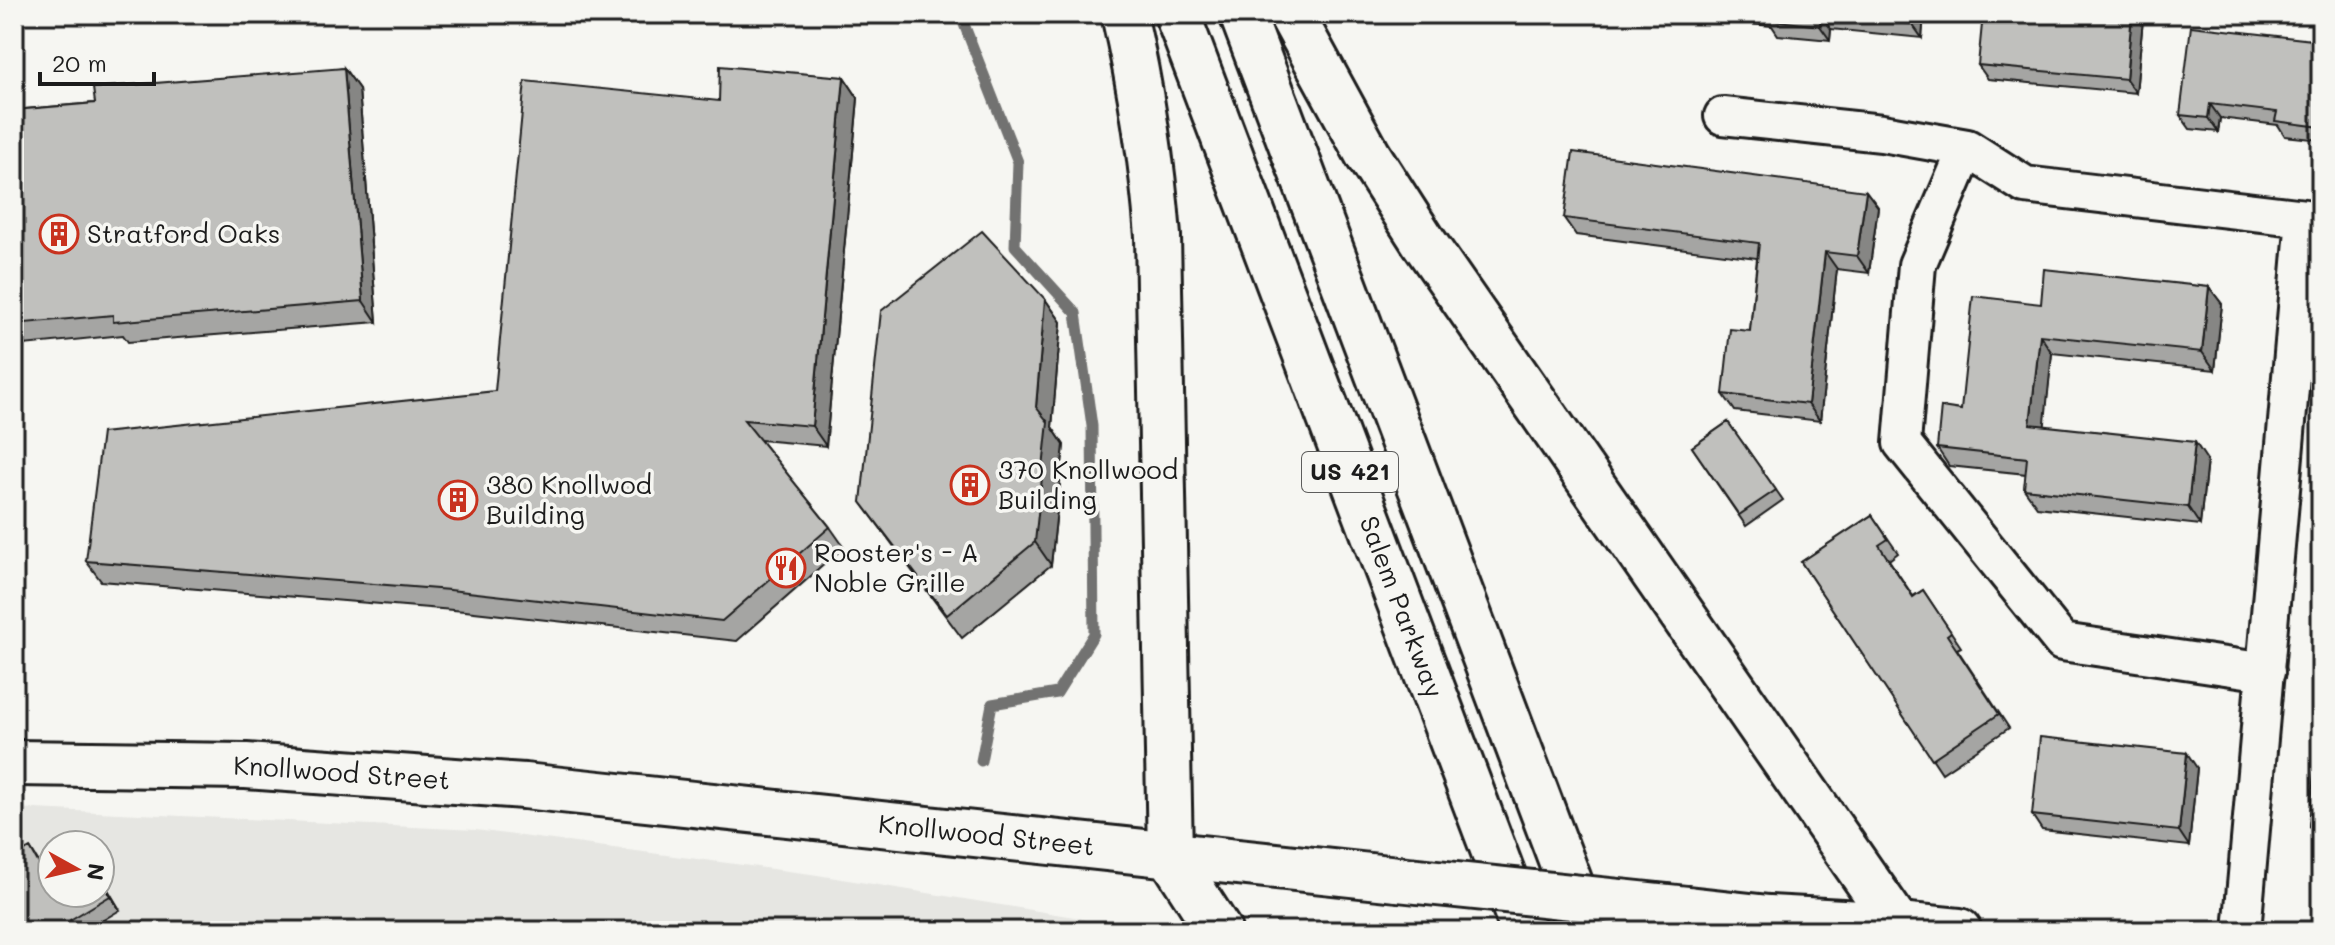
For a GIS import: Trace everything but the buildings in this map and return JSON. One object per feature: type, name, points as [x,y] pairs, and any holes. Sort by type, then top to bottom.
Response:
[{"type":"main road","points":[[1124,14],[1142,96],[1153,168],[1158,236],[1170,855],[1219,931]]},
{"type":"main road","name":"Salem Parkway","points":[[1177,14],[1524,931]]},
{"type":"main road","name":"US 421","points":[[1242,14],[1588,931]]},
{"type":"main road","points":[[1291,14],[1368,155],[1423,241],[1898,928]]},
{"type":"main road","name":"Knollwood Street","points":[[14,763],[246,766],[524,786],[1769,918],[1959,931]]},
{"type":"street","points":[[1723,116],[1882,133],[1967,148],[2025,185],[2305,218],[2242,931]]},
{"type":"street","points":[[1967,148],[1917,265],[1902,443],[2062,642],[2266,672]]},
{"type":"shaded area","points":[[14,808],[476,830],[811,874],[1080,918],[1110,931],[14,931]]},
{"type":"waterway","points":[[960,14],[1018,162],[1015,246],[1076,313],[1092,426],[1094,634],[1057,693],[992,704],[981,761]]},
{"type":"place","name":"Stratford Oaks","points":[[59,234]]},
{"type":"place","name":"370 Knollwood Building","points":[[970,485]]},
{"type":"place","name":"380 Knollwod Building","points":[[458,500]]},
{"type":"place","name":"Rooster's - A Noble Grille","points":[[786,568]]}]
